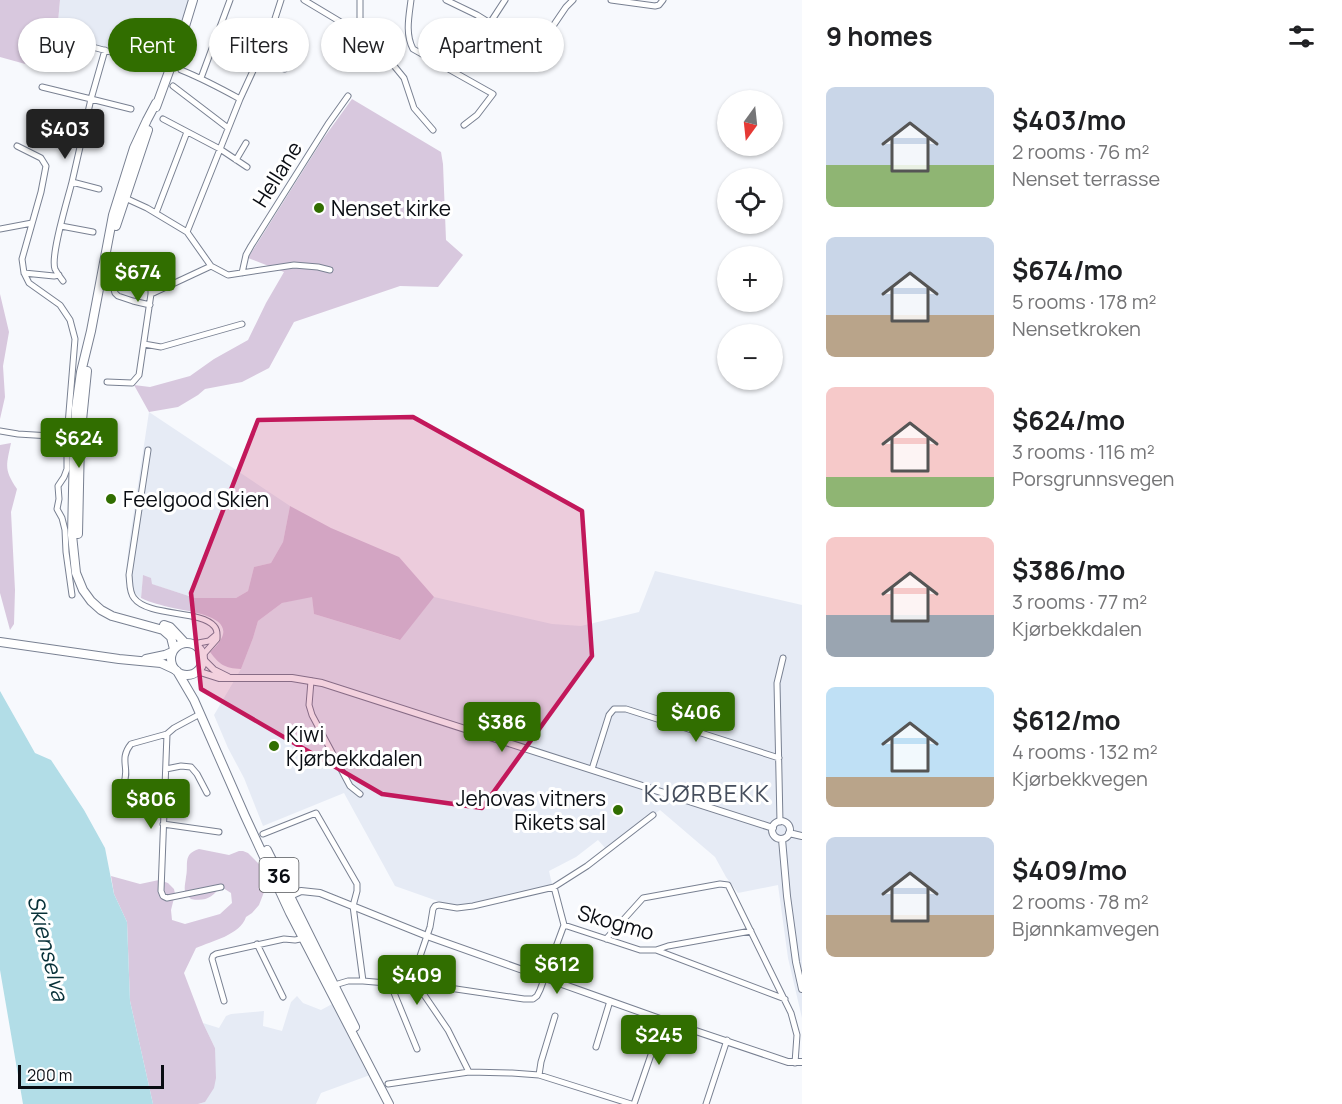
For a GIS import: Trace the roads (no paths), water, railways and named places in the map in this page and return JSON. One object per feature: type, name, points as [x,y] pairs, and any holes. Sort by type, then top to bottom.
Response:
[{"type":"main road","points":[[187,18],[193,0]]},
{"type":"main road","points":[[169,72],[138,139],[108,239],[78,388],[74,448],[73,556],[79,580],[87,596],[96,606],[112,616],[163,630],[171,637],[173,650]]},
{"type":"main road","points":[[134,621],[157,623],[170,627],[199,649],[202,657]]},
{"type":"main road","points":[[0,642],[124,660],[161,663],[187,675],[196,672]]},
{"type":"main road","points":[[137,660],[165,655],[181,644],[189,643]]},
{"type":"main road","name":"36","points":[[173,650],[171,659],[176,670],[194,700],[239,800],[259,834],[306,938],[390,1104]]},
{"type":"main road","name":"36","points":[[194,700],[192,686],[202,657]]},
{"type":"street","points":[[201,78],[230,0]]},
{"type":"street","points":[[275,18],[281,0]]},
{"type":"street","points":[[304,0],[334,18]]},
{"type":"street","points":[[360,0],[361,18]]},
{"type":"street","points":[[411,0],[408,28],[409,40],[413,49],[493,94],[477,115],[464,126]]},
{"type":"street","points":[[446,0],[482,18]]},
{"type":"street","points":[[493,18],[505,0]]},
{"type":"street","points":[[558,18],[573,0]]},
{"type":"street","points":[[611,0],[655,6],[663,0]]},
{"type":"street","points":[[96,48],[108,51]]},
{"type":"street","points":[[63,281],[54,263],[91,99],[105,50]]},
{"type":"street","points":[[186,72],[240,99]]},
{"type":"street","points":[[187,232],[253,72]]},
{"type":"street","points":[[399,72],[404,78],[414,108],[433,130]]},
{"type":"street","points":[[173,86],[228,128]]},
{"type":"street","points":[[42,87],[131,109]]},
{"type":"street","name":"Hellane","points":[[242,273],[246,255],[251,246],[348,96]]},
{"type":"street","points":[[163,119],[220,149],[247,167]]},
{"type":"street","points":[[156,213],[187,132]]},
{"type":"street","points":[[236,160],[246,142]]},
{"type":"street","points":[[17,146],[36,154],[45,164],[41,192],[22,259],[24,273],[29,283],[60,305],[70,320],[75,339],[67,437],[67,469],[58,486],[57,509],[65,530],[72,595]]},
{"type":"street","points":[[72,182],[99,189]]},
{"type":"street","points":[[122,196],[187,232],[211,266],[228,275],[294,265],[330,270]]},
{"type":"street","points":[[0,230],[32,223]]},
{"type":"street","points":[[61,226],[93,232]]},
{"type":"street","points":[[107,382],[132,383],[139,375],[150,305],[151,267],[138,256]]},
{"type":"street","points":[[119,257],[113,286],[115,293],[133,302],[150,305]]},
{"type":"street","points":[[151,294],[211,266]]},
{"type":"street","points":[[24,273],[54,276],[59,274]]},
{"type":"street","points":[[144,344],[161,347],[242,324]]},
{"type":"street","points":[[0,431],[67,437]]},
{"type":"street","points":[[148,450],[129,575],[130,591],[135,600],[147,607],[209,621],[215,626],[217,639],[202,657],[214,670],[231,679]]},
{"type":"street","points":[[59,499],[75,500]]},
{"type":"street","points":[[189,643],[209,642],[217,634]]},
{"type":"street","points":[[780,822],[777,683],[783,658]]},
{"type":"street","points":[[196,672],[231,679],[282,677],[311,681],[773,828]]},
{"type":"street","points":[[311,681],[309,705],[312,715],[350,786],[360,794]]},
{"type":"street","points":[[592,769],[609,715],[614,709],[621,708],[779,758]]},
{"type":"street","points":[[123,784],[126,776],[125,753],[131,744],[167,734],[200,714]]},
{"type":"street","points":[[167,734],[161,891],[167,898],[221,886]]},
{"type":"street","points":[[166,769],[191,767],[207,793]]},
{"type":"street","points":[[263,834],[316,813],[357,884],[352,906],[363,981]]},
{"type":"street","points":[[469,1072],[448,1030],[415,980],[416,968],[435,906],[457,908],[473,906],[554,887],[575,875],[653,816]]},
{"type":"street","points":[[773,828],[780,822]]},
{"type":"street","points":[[780,822],[788,825],[789,833],[782,839]]},
{"type":"street","points":[[163,824],[219,832]]},
{"type":"street","points":[[773,828],[774,834],[782,839]]},
{"type":"street","points":[[789,833],[802,836]]},
{"type":"street","points":[[782,839],[787,896],[802,989]]},
{"type":"street","points":[[288,899],[315,892],[427,936],[663,1020],[788,1062],[799,1062],[797,1035],[791,1013],[728,885],[720,884],[643,898],[606,939]]},
{"type":"street","points":[[554,887],[564,925]]},
{"type":"street","name":"Skogmo","points":[[338,984],[363,981],[417,985],[533,999],[537,996],[545,978],[564,925],[640,950],[656,950],[785,999]]},
{"type":"street","points":[[656,950],[751,931]]},
{"type":"street","points":[[224,1001],[213,956],[257,944],[306,938]]},
{"type":"street","points":[[257,944],[283,997]]},
{"type":"street","points":[[390,983],[417,1049]]},
{"type":"street","points":[[596,1047],[610,1000]]},
{"type":"street","points":[[538,1075],[555,1016]]},
{"type":"street","points":[[388,1084],[469,1072],[538,1075],[632,1104],[663,1020]]},
{"type":"street","points":[[706,1104],[727,1040]]},
{"type":"water","name":"Skienselva","points":[[0,691],[35,753],[51,760],[84,810],[105,848],[114,894],[127,922],[130,1001],[153,1104],[23,1104],[0,970]]},
{"type":"place","name":"Nenset kirke","points":[[319,208]]},
{"type":"place","name":"Feelgood Skien","points":[[111,499]]},
{"type":"place","name":"Kiwi Kjørbekkdalen","points":[[274,746]]},
{"type":"place","name":"Jehovas vitners Rikets sal","points":[[618,810]]},
{"type":"district","name":"KJØRBEKK","points":[[707,792]]}]
